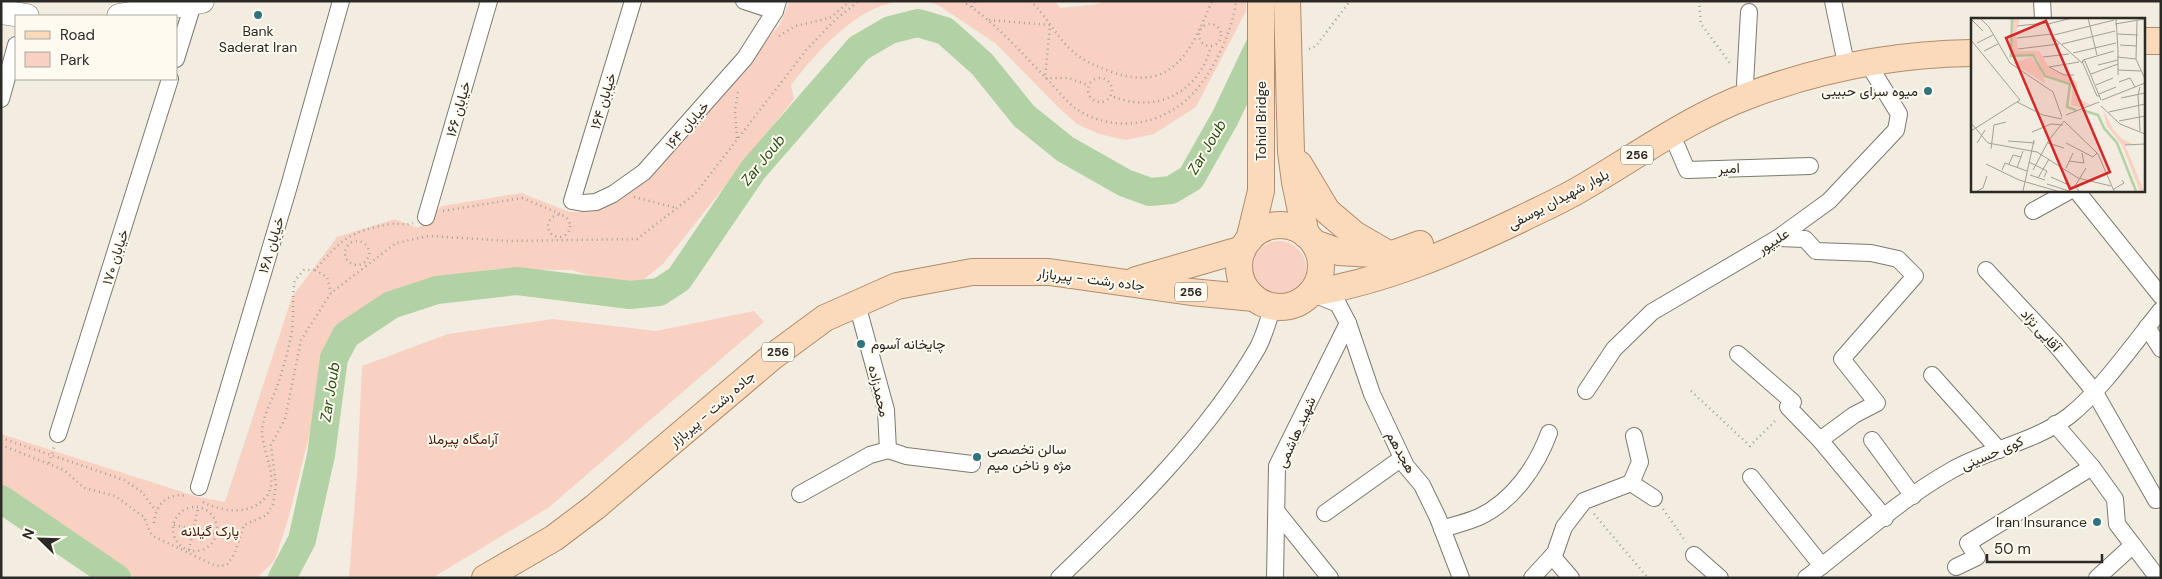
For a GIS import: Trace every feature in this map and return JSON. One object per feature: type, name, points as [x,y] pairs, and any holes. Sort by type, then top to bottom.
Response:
[{"type":"main road","name":"Tohid Bridge","points":[[1246,245],[1261,190],[1261,1]]},
{"type":"main road","name":"Tohid Bridge","points":[[1287,1],[1291,152],[1295,182],[1310,239]]},
{"type":"main road","points":[[125,15],[198,2]]},
{"type":"main road","points":[[1,12],[19,15]]},
{"type":"main road","name":"بلوار شهیدان یوسفی","points":[[1311,293],[1356,284],[1430,260],[1470,244],[1579,190],[1702,117],[1750,95],[1855,58],[1882,46],[1971,40]]},
{"type":"main road","points":[[2144,41],[2161,42]]},
{"type":"main road","name":"بلوار شهیدان یوسفی","points":[[1310,239],[1339,252],[1390,255],[1463,230],[1489,218],[1607,161],[1696,108],[1745,84],[1855,58],[1929,53],[1971,53]]},
{"type":"main road","points":[[2144,53],[2161,53]]},
{"type":"main road","points":[[1291,152],[1327,211],[1354,234],[1390,255]]},
{"type":"main road","points":[[1261,190],[1269,203],[1279,205],[1292,197],[1295,182]]},
{"type":"main road","name":"256","points":[[1246,245],[1257,233],[1277,226],[1287,226],[1310,239]]},
{"type":"main road","points":[[1310,239],[1321,263],[1319,279],[1311,293]]},
{"type":"main road","points":[[1129,282],[1246,245]]},
{"type":"main road","points":[[1246,245],[1240,260],[1242,281],[1264,302]]},
{"type":"main road","name":"جاده رشت - پیربازار","points":[[485,578],[554,538],[588,512],[648,465],[772,357],[825,318],[897,286],[972,272],[1049,272],[1264,302]]},
{"type":"main road","name":"256","points":[[1264,302],[1294,305],[1311,293]]},
{"type":"street","name":"خیابان ۱۶۸","points":[[193,492],[289,186],[340,1]]},
{"type":"street","name":"خیابان ۱۶۶","points":[[426,217],[489,1]]},
{"type":"street","name":"۱۶۴ خیابان","points":[[569,211],[633,1]]},
{"type":"street","name":"خیابان ۱۶۴","points":[[569,211],[582,203],[596,202],[613,194],[644,172],[745,58],[777,6],[744,1]]},
{"type":"street","points":[[1834,1],[1855,58]]},
{"type":"street","points":[[2042,1],[2043,18]]},
{"type":"street","points":[[178,54],[198,2]]},
{"type":"street","points":[[1745,84],[1749,12]]},
{"type":"street","points":[[1,99],[15,49]]},
{"type":"street","name":"علیپور","points":[[1586,391],[1614,349],[1652,312],[1778,238],[1829,201],[1896,130],[1899,114],[1855,58]]},
{"type":"street","name":"خیابان ۱۷۰","points":[[58,434],[170,80]]},
{"type":"street","name":"امیر","points":[[1672,135],[1687,170],[1810,166]]},
{"type":"street","points":[[2033,211],[2069,191]]},
{"type":"street","points":[[2077,191],[2161,296]]},
{"type":"street","points":[[1778,238],[1805,239],[1816,251],[1871,252],[1898,259],[1915,276],[1842,359],[1877,403],[1854,415],[1820,440]]},
{"type":"street","name":"آقایی نژاد","points":[[1986,270],[2056,345],[2094,391],[2156,500],[2161,499]]},
{"type":"street","name":"هجدهم","points":[[1311,293],[1338,304],[1348,323],[1372,394],[1402,458],[1422,486],[1442,529],[1461,578]]},
{"type":"street","points":[[1059,578],[1122,517],[1216,411],[1258,347],[1264,302]]},
{"type":"street","name":"محمدزاده","points":[[857,304],[886,410],[888,450]]},
{"type":"street","name":"کوی حسینی","points":[[1806,578],[1913,496],[1953,469],[2000,450],[2069,416],[2094,391],[2161,310]]},
{"type":"street","name":"شهید هاشمی","points":[[1275,578],[1277,466],[1348,323]]},
{"type":"street","points":[[2147,327],[2161,349]]},
{"type":"street","points":[[1738,354],[1793,402],[1788,407],[1820,440],[1884,518]]},
{"type":"street","points":[[1932,375],[2000,450]]},
{"type":"street","points":[[2055,424],[2092,467],[2114,499],[2117,524],[2158,575]]},
{"type":"street","points":[[1442,529],[1479,517],[1504,500],[1527,476],[1542,452],[1549,433]]},
{"type":"street","points":[[1532,578],[1552,556],[1564,527],[1584,501],[1631,483],[1640,462],[1634,436]]},
{"type":"street","points":[[1872,440],[1913,496]]},
{"type":"street","points":[[800,494],[870,455],[888,450],[906,456],[972,464]]},
{"type":"street","points":[[1325,513],[1402,458]]},
{"type":"street","points":[[1956,567],[1977,557],[1968,544],[2092,467]]},
{"type":"street","points":[[1751,477],[1822,566]]},
{"type":"street","points":[[1631,483],[1654,498]]},
{"type":"street","points":[[1277,512],[1330,578]]},
{"type":"street","points":[[2097,578],[2133,545]]},
{"type":"street","points":[[1694,555],[1720,578]]},
{"type":"street","points":[[1552,556],[1571,578]]},
{"type":"path","points":[[778,37],[795,26],[830,18],[850,1]]},
{"type":"path","points":[[1,445],[64,470],[84,488],[115,496],[144,516],[153,536],[216,566],[227,565],[235,553],[244,525],[262,518],[271,510],[276,485],[271,445],[285,419],[301,340],[331,293],[363,266],[396,243],[429,236],[509,241],[637,239],[695,194],[807,49],[835,20],[859,1]]},
{"type":"path","points":[[962,1],[989,20],[1074,107],[1083,113],[1116,124],[1142,122],[1168,113],[1192,96],[1202,85],[1224,41],[1235,10],[1236,1]]},
{"type":"path","points":[[972,7],[976,1],[986,1]]},
{"type":"path","points":[[1030,1],[1069,48],[1089,64],[1132,79],[1161,73],[1179,62],[1187,53],[1199,31],[1212,1]]},
{"type":"path","points":[[1287,50],[1316,46],[1350,1]]},
{"type":"path","points":[[1699,1],[1701,24],[1745,84]]},
{"type":"path","points":[[989,20],[1050,25]]},
{"type":"path","points":[[1199,31],[1205,25],[1213,24],[1220,30],[1220,40]]},
{"type":"path","points":[[1046,78],[1050,25]]},
{"type":"path","points":[[1199,31],[1201,41],[1210,46]]},
{"type":"path","points":[[1114,97],[1142,103],[1172,97],[1182,91],[1198,76],[1210,46],[1220,40],[1224,41]]},
{"type":"path","points":[[1103,78],[1106,70]]},
{"type":"path","points":[[1046,78],[1068,78],[1088,85]]},
{"type":"path","points":[[1103,78],[1111,84],[1112,89],[1109,99],[1100,103],[1090,99],[1087,90],[1088,85],[1094,79],[1103,78]]},
{"type":"path","points":[[737,139],[735,110],[738,90]]},
{"type":"path","points":[[626,200],[633,196],[639,200],[677,208]]},
{"type":"path","points":[[315,270],[338,243],[350,235],[392,224],[407,225],[446,210],[522,198],[569,211]]},
{"type":"path","points":[[569,211],[571,224],[567,235],[557,237],[551,234],[548,229],[549,222],[558,214],[569,211]]},
{"type":"path","points":[[350,235],[351,242]]},
{"type":"path","points":[[361,241],[368,247],[369,257],[363,266],[353,265],[346,259],[345,249],[351,242],[361,241]]},
{"type":"path","points":[[189,550],[201,501],[211,506],[244,510],[253,507],[266,497],[272,479],[262,441],[262,425],[278,384],[292,335],[295,280],[304,270],[315,270],[327,277],[331,293]]},
{"type":"path","points":[[1691,391],[1750,446],[1788,407]]},
{"type":"path","points":[[1,438],[124,480],[142,492],[156,511]]},
{"type":"path","points":[[154,523],[156,511],[163,502],[173,495],[193,492]]},
{"type":"path","points":[[1654,498],[1694,555]]},
{"type":"path","points":[[1584,501],[1648,578]]},
{"type":"path","points":[[198,507],[211,514],[217,527],[217,534],[209,546],[196,551],[189,550],[178,543],[173,531],[174,524],[180,513],[186,509],[198,507]]},
{"type":"path","points":[[174,524],[217,534]]},
{"type":"green space","name":"پارک گیلانه","points":[[790,1],[902,1],[885,4],[869,11],[839,32],[826,45],[791,85],[794,99],[663,264],[639,283],[607,281],[572,270],[494,269],[418,284],[388,296],[362,314],[331,348],[289,516],[275,560],[257,578],[135,578],[85,550],[29,502],[1,486],[1,434],[198,497],[225,502],[292,297],[337,237],[395,219],[418,228],[442,206],[521,193],[570,212],[584,212],[607,203],[779,26]]},
{"type":"green space","points":[[925,1],[1055,1],[1060,8],[1099,4],[1102,1],[1246,1],[1246,11],[1196,107],[1154,134],[1126,140],[1099,134],[1077,124],[995,43],[938,5]]},
{"type":"green space","points":[[1279,241],[1289,243],[1298,249],[1304,258],[1306,268],[1304,278],[1298,287],[1289,293],[1279,295],[1269,293],[1260,287],[1254,278],[1252,268],[1254,258],[1260,249],[1269,243]]},
{"type":"green space","name":"آرامگاه پیرملا","points":[[754,311],[764,322],[548,508],[432,578],[349,578],[357,474],[362,366],[448,334],[553,319],[656,331]]},
{"type":"waterway","name":"Zar Joub","points":[[282,578],[302,540],[321,455],[334,358],[346,335],[391,305],[437,290],[517,281],[630,295],[659,292],[679,279],[753,170],[859,48],[890,30],[918,23],[945,31],[982,64],[1024,116],[1065,149],[1125,183],[1150,192],[1171,190],[1191,178],[1225,118],[1264,36]]},
{"type":"waterway","name":"Zar Joub","points":[[1,499],[117,578]]},
{"type":"place","name":"Bank Saderat Iran","points":[[258,15]]},
{"type":"place","name":"میوه سرای حبیبی","points":[[1928,91]]},
{"type":"place","name":"چایخانه آسوم","points":[[861,344]]},
{"type":"place","name":"سالن تخصصی مژه و ناخن میم","points":[[977,457]]},
{"type":"place","name":"Iran Insurance","points":[[2097,522]]}]
